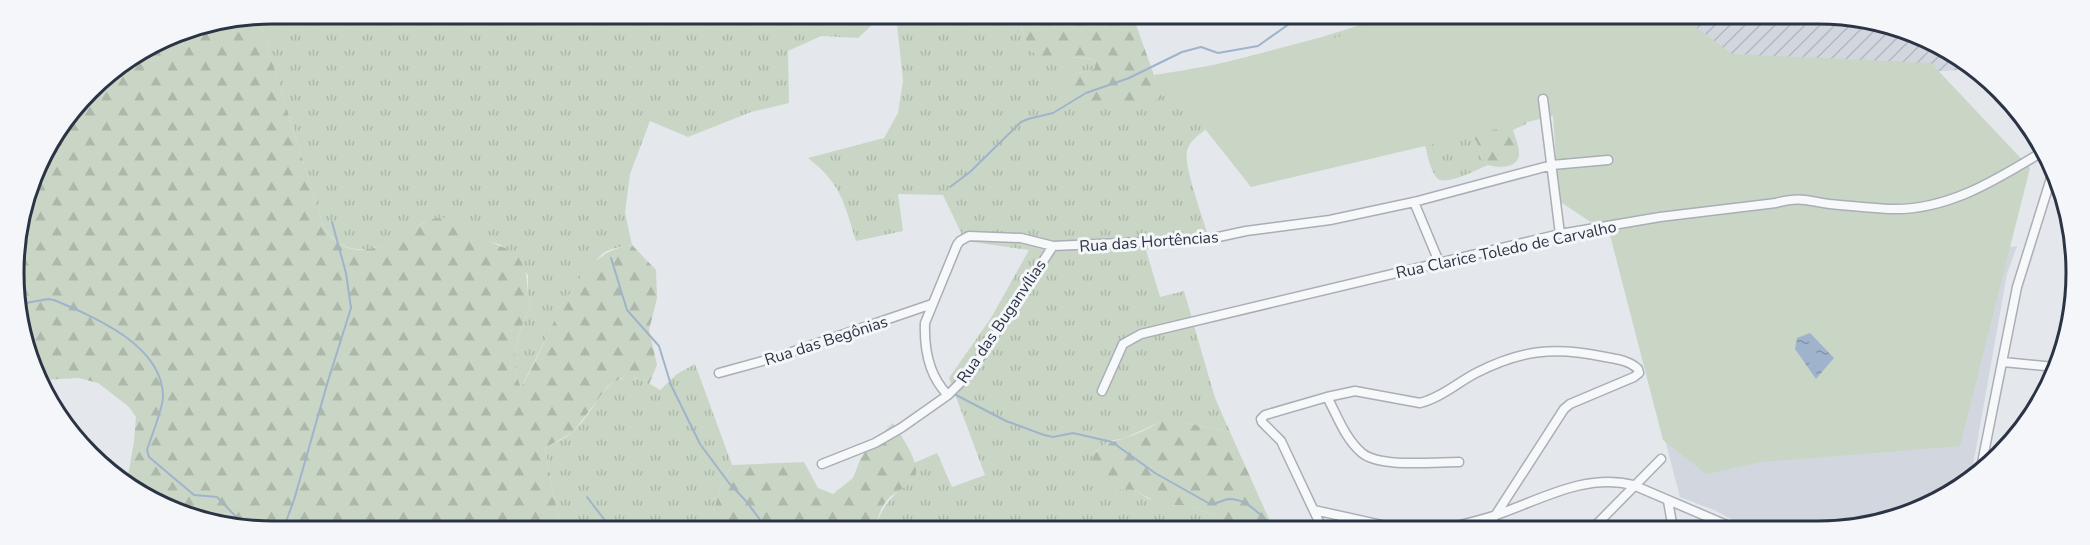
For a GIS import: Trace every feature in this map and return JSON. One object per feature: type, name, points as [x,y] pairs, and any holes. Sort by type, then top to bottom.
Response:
[{"type":"street","points":[[1543,99],[1560,234]]},
{"type":"street","name":"Rua Clarice Toledo de Carvalho","points":[[1102,391],[1123,344],[1141,334],[1560,234],[1660,217],[1776,203],[1793,198],[1828,204],[1892,209],[1916,208],[1969,193],[2036,155]]},
{"type":"street","name":"Rua das Hortências","points":[[948,395],[939,386],[930,369],[925,323],[957,245],[969,236],[1021,238],[1053,246],[1209,239],[1246,231],[1330,220],[1414,202],[1552,165],[1608,160]]},
{"type":"street","points":[[1983,457],[2017,287],[2049,183]]},
{"type":"street","points":[[1414,202],[1439,262]]},
{"type":"street","name":"Rua das Buganvílias","points":[[822,464],[876,443],[910,423],[948,395],[970,373],[1053,246]]},
{"type":"street","name":"Rua das Begônias","points":[[719,373],[777,357],[932,304]]},
{"type":"street","points":[[1319,521],[1281,441],[1262,422],[1265,415],[1327,397],[1362,391],[1419,403],[1430,400],[1477,372],[1520,355],[1543,350],[1590,354],[1628,362],[1638,369],[1639,373],[1634,377],[1570,404],[1564,409],[1495,516]]},
{"type":"street","points":[[2003,362],[2048,366]]},
{"type":"street","points":[[1327,397],[1355,447],[1370,458],[1384,462],[1459,462]]},
{"type":"street","points":[[1599,521],[1661,459]]},
{"type":"street","points":[[1475,521],[1495,516],[1577,485],[1612,481],[1633,485],[1721,521]]},
{"type":"street","points":[[1668,501],[1672,521]]},
{"type":"street","points":[[1314,510],[1364,521]]},
{"type":"shaded area","points":[[1545,24],[1850,26],[1882,32],[1913,43],[1961,70],[1549,98]]},
{"type":"shaded area","points":[[1610,231],[1919,261],[2017,246],[2007,274],[1973,467],[1969,470],[1942,488],[1913,502],[1882,513],[1850,519],[1735,521],[1680,497]]},
{"type":"green space","points":[[873,24],[858,38],[821,36],[788,51],[789,103],[751,112],[688,137],[650,121],[630,174],[625,213],[632,245],[618,247],[605,252],[598,258],[562,309],[521,387],[517,376],[515,355],[519,335],[531,304],[528,295],[528,275],[501,245],[425,222],[375,248],[353,249],[340,244],[324,229],[261,25]]},
{"type":"green space","points":[[897,24],[1020,24],[1033,52],[1050,61],[1078,58],[1094,60],[1096,63],[1094,69],[1067,76],[1161,98],[1154,75],[1216,65],[1363,24],[1390,24],[1476,141],[1488,165],[1462,176],[1441,180],[1434,174],[1430,165],[1424,141],[1218,122],[1200,134],[1187,151],[1188,168],[1209,238],[1146,250],[1160,297],[1184,291],[1215,398],[1230,432],[1180,422],[1160,422],[1125,438],[1110,441],[1096,451],[1117,489],[1134,490],[1149,499],[1175,506],[1190,506],[1213,515],[1220,521],[877,521],[892,497],[916,472],[914,463],[937,453],[952,487],[985,475],[949,378],[991,318],[1029,250],[965,241],[943,195],[898,194],[903,231],[856,241],[835,185],[808,158],[884,138],[898,113],[903,81]]},
{"type":"green space","points":[[1020,24],[1136,24],[1162,98],[1122,106],[1094,104],[1082,100],[1060,86],[1067,76],[1094,69],[1096,63],[1094,60],[1073,58],[1045,61],[1033,52]]},
{"type":"green space","points":[[1387,24],[1688,24],[1693,25],[1732,54],[1931,63],[2030,168],[1960,446],[1762,462],[1706,474],[1663,440],[1610,235],[1559,201],[1553,116],[1251,187],[1163,76],[1387,26]]},
{"type":"green space","points":[[261,25],[324,229],[341,245],[350,249],[369,249],[389,243],[429,220],[445,218],[463,224],[517,256],[525,272],[531,304],[519,334],[515,354],[517,376],[521,387],[564,302],[593,264],[611,251],[632,245],[656,270],[657,298],[649,330],[657,365],[649,384],[636,378],[621,378],[608,386],[573,432],[545,448],[559,521],[272,521],[240,519],[208,513],[177,502],[148,488],[127,474],[134,441],[136,417],[128,406],[98,383],[79,378],[49,380],[32,337],[26,305],[24,272],[26,240],[32,208],[43,177],[57,148],[75,121],[121,75],[148,57],[177,43],[208,32],[240,26]]},
{"type":"green space","points":[[1528,83],[1526,124],[1513,130],[1518,147],[1518,158],[1512,165],[1497,167],[1488,165],[1476,141],[1469,133]]},
{"type":"green space","points":[[695,364],[732,465],[721,486],[711,521],[559,521],[545,448],[574,431],[609,386],[618,380],[629,378],[643,381],[660,390],[677,374]]},
{"type":"green space","points":[[1160,422],[1180,422],[1230,432],[1270,521],[1220,521],[1213,515],[1190,506],[1162,505],[1134,490],[1117,489],[1099,483],[1093,476],[1091,460],[1098,450],[1105,445],[1134,435]]},
{"type":"green space","points":[[893,423],[904,440],[916,467],[912,481],[886,501],[877,521],[711,521],[721,486],[732,465],[804,462],[818,488],[833,494],[853,478],[868,447]]},
{"type":"water","points":[[1810,333],[1834,358],[1816,379],[1795,349],[1797,338]]},
{"type":"waterway","points":[[950,187],[970,172],[1021,122],[1053,113],[1086,93],[1129,78],[1182,52],[1201,47],[1218,53],[1258,46],[1289,24]]},
{"type":"waterway","points":[[286,521],[351,308],[346,273],[332,222]]},
{"type":"waterway","points":[[611,258],[627,310],[659,346],[671,385],[700,444],[761,521]]},
{"type":"waterway","points":[[26,303],[54,300],[106,324],[139,348],[152,362],[160,379],[163,397],[147,450],[149,457],[194,495],[217,497],[238,519]]},
{"type":"waterway","points":[[956,395],[1006,421],[1044,435],[1053,437],[1073,433],[1112,442],[1155,473],[1210,504],[1229,499],[1236,500],[1253,508],[1268,521]]},
{"type":"waterway","points":[[587,497],[605,521]]}]
